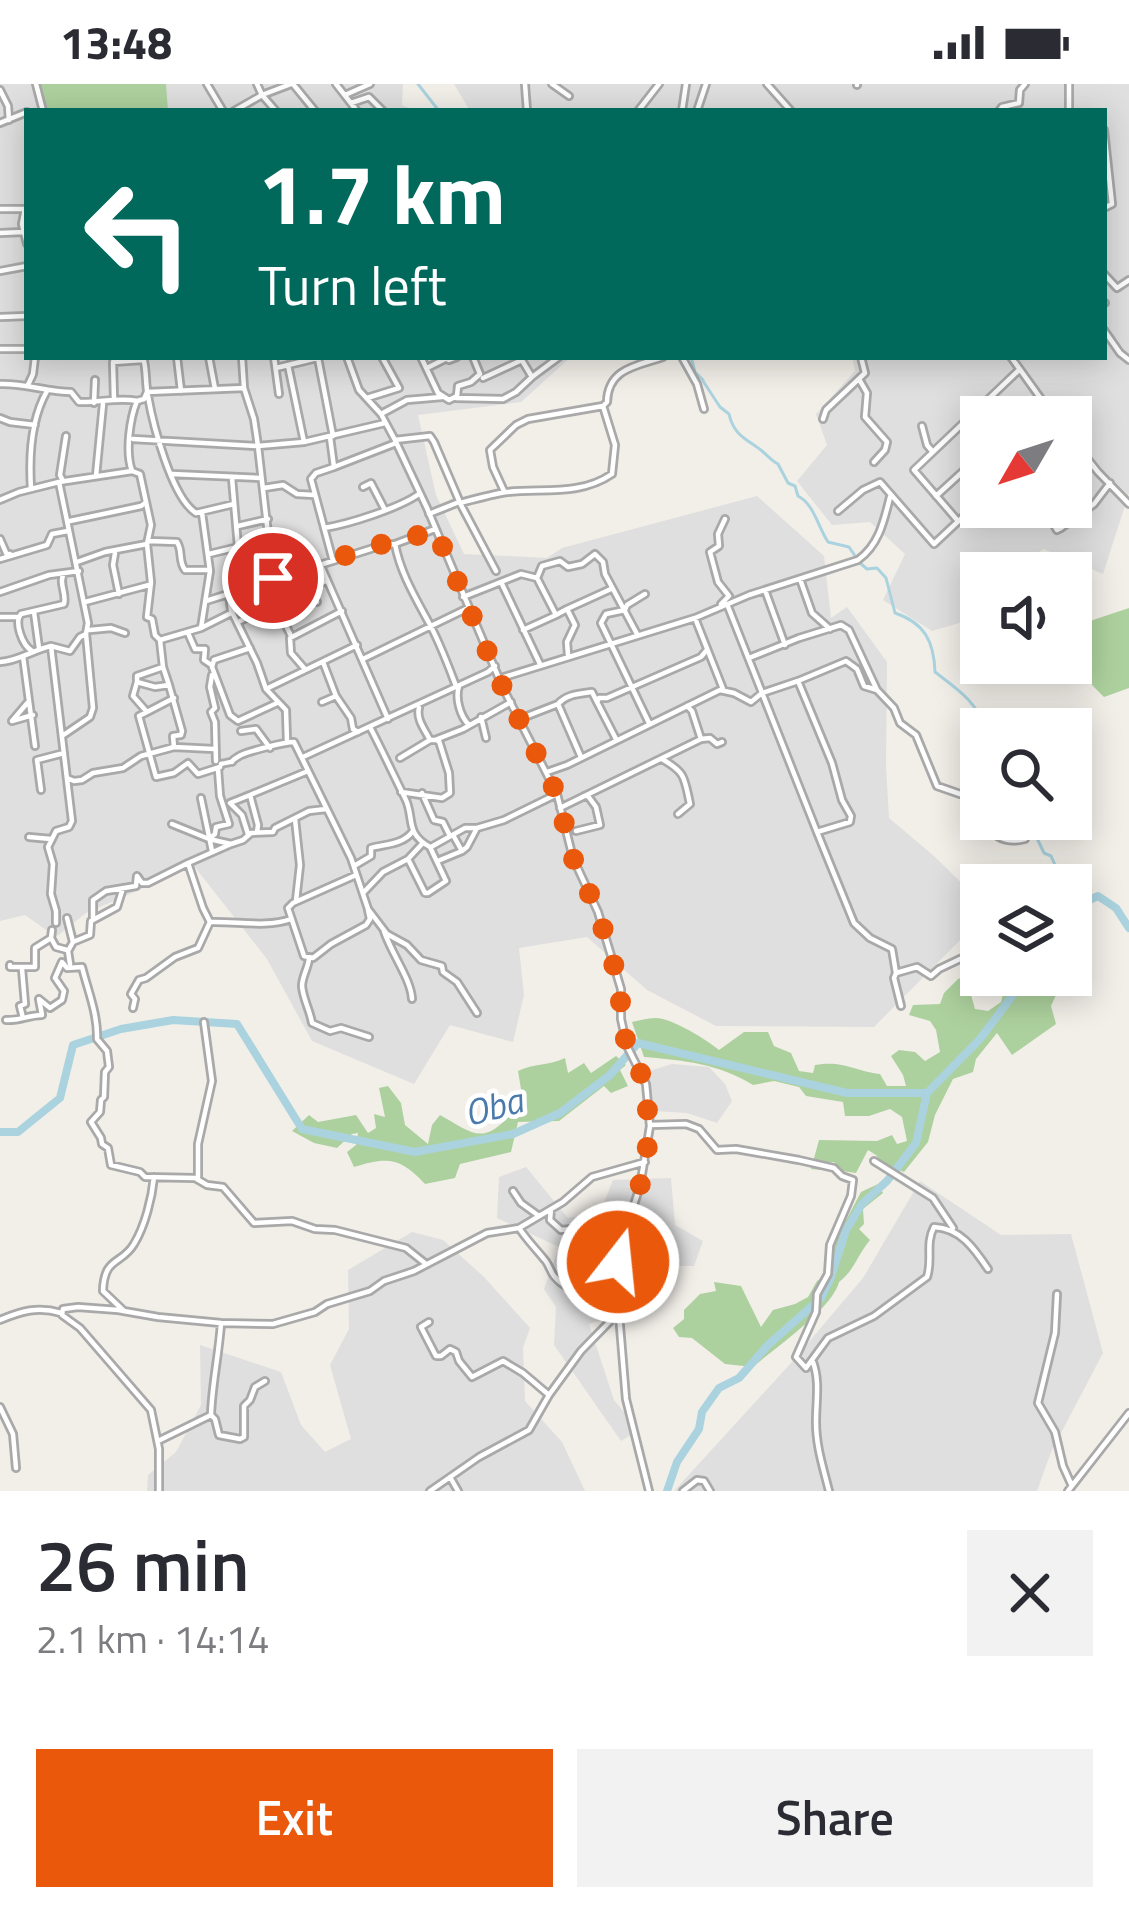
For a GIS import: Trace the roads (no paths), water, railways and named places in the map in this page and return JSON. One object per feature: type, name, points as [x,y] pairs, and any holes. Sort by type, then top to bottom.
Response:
[{"type":"street","points":[[257,84],[273,108]]},
{"type":"street","points":[[239,108],[292,84],[312,108]]},
{"type":"street","points":[[336,84],[355,108]]},
{"type":"street","points":[[344,95],[370,84]]},
{"type":"street","points":[[552,84],[569,96]]},
{"type":"street","points":[[640,108],[659,84]]},
{"type":"street","points":[[767,84],[788,108]]},
{"type":"street","points":[[1001,108],[1019,103],[1019,90],[1025,84]]},
{"type":"street","points":[[0,90],[9,120]]},
{"type":"street","points":[[351,103],[369,97],[380,108]]},
{"type":"street","points":[[0,123],[24,114]]},
{"type":"street","points":[[1107,158],[1112,204],[1107,206]]},
{"type":"street","points":[[24,214],[24,235]]},
{"type":"street","points":[[0,233],[23,232]]},
{"type":"street","points":[[1107,334],[1129,359]]},
{"type":"street","points":[[28,385],[35,360]]},
{"type":"street","points":[[114,400],[113,362],[128,360]]},
{"type":"street","points":[[144,360],[160,440],[185,506],[202,513],[233,504]]},
{"type":"street","points":[[177,360],[181,391]]},
{"type":"street","points":[[210,360],[215,388]]},
{"type":"street","points":[[242,360],[273,578]]},
{"type":"street","points":[[275,360],[279,394]]},
{"type":"street","points":[[276,368],[308,360]]},
{"type":"street","points":[[320,360],[334,466]]},
{"type":"street","points":[[347,360],[356,384],[396,442],[500,679],[557,794],[573,858],[598,912],[621,989],[620,1019],[646,1084],[650,1125],[616,1279],[626,1399],[650,1491]]},
{"type":"street","points":[[384,360],[409,401]]},
{"type":"street","points":[[423,360],[442,397]]},
{"type":"street","points":[[427,368],[441,360]]},
{"type":"street","points":[[455,398],[458,386],[480,374],[473,360]]},
{"type":"street","points":[[483,378],[517,360]]},
{"type":"street","points":[[522,360],[532,377]]},
{"type":"street","points":[[381,414],[409,401],[503,399],[555,360]]},
{"type":"street","points":[[504,491],[490,450],[516,425],[603,406],[606,392],[629,366],[652,360]]},
{"type":"street","points":[[684,360],[704,409]]},
{"type":"street","points":[[823,419],[826,410],[866,371],[862,360]]},
{"type":"street","points":[[1013,360],[1038,396]]},
{"type":"street","points":[[288,365],[304,442]]},
{"type":"street","points":[[992,396],[1019,370]]},
{"type":"street","points":[[860,379],[867,393],[865,417],[887,442],[874,462]]},
{"type":"street","points":[[94,403],[95,380]]},
{"type":"street","points":[[0,384],[71,392],[77,402],[94,403],[136,401],[147,392]]},
{"type":"street","points":[[367,398],[398,387]]},
{"type":"street","points":[[147,392],[244,388]]},
{"type":"street","points":[[31,488],[35,425],[46,391]]},
{"type":"street","points":[[132,471],[128,456],[136,401]]},
{"type":"street","points":[[96,476],[104,403]]},
{"type":"street","points":[[429,514],[504,491],[554,493],[590,485],[612,474],[615,446],[603,406]]},
{"type":"street","points":[[0,418],[35,425]]},
{"type":"street","points":[[131,439],[257,446],[304,442],[385,423]]},
{"type":"street","points":[[922,426],[932,451]]},
{"type":"street","points":[[838,511],[878,482],[934,544],[958,521],[914,470],[960,426]]},
{"type":"street","points":[[62,736],[90,717],[93,708],[85,602],[60,475],[66,436]]},
{"type":"street","points":[[333,561],[311,476],[396,442],[430,436],[496,572]]},
{"type":"street","points":[[1092,462],[1129,504]]},
{"type":"street","points":[[0,500],[61,481],[132,471],[140,474],[151,525],[147,617],[160,640],[182,733],[173,736],[174,747]]},
{"type":"street","points":[[172,474],[261,478]]},
{"type":"street","points":[[936,496],[960,474]]},
{"type":"street","points":[[209,554],[237,549],[232,478]]},
{"type":"street","points":[[363,487],[370,480],[385,510]]},
{"type":"street","points":[[1092,505],[1110,483]]},
{"type":"street","points":[[263,488],[283,485],[297,494],[314,495]]},
{"type":"street","points":[[324,528],[351,524],[419,494]]},
{"type":"street","points":[[500,679],[695,618],[866,555],[882,532],[890,497]]},
{"type":"street","points":[[68,521],[145,502]]},
{"type":"street","points":[[201,628],[210,571],[202,513]]},
{"type":"street","points":[[236,526],[268,519]]},
{"type":"street","points":[[718,608],[729,596],[718,582],[710,553],[719,546],[725,519]]},
{"type":"street","points":[[206,601],[435,529]]},
{"type":"street","points":[[0,539],[8,555],[47,545],[52,534],[68,531]]},
{"type":"street","points":[[270,544],[292,538],[301,592],[317,602]]},
{"type":"street","points":[[77,562],[147,543],[177,542],[185,570],[210,571]]},
{"type":"street","points":[[395,544],[403,573],[458,686],[457,698],[469,724]]},
{"type":"street","points":[[0,559],[21,552]]},
{"type":"street","points":[[115,552],[119,594]]},
{"type":"street","points":[[537,576],[544,565],[560,561],[575,567],[595,554],[637,634]]},
{"type":"street","points":[[320,564],[388,719]]},
{"type":"street","points":[[0,592],[61,572],[80,571]]},
{"type":"street","points":[[0,617],[64,604],[61,572]]},
{"type":"street","points":[[463,597],[524,574],[537,576]]},
{"type":"street","points":[[537,576],[556,615]]},
{"type":"street","points":[[800,578],[818,633]]},
{"type":"street","points":[[238,622],[326,581]]},
{"type":"street","points":[[85,602],[150,584]]},
{"type":"street","points":[[502,584],[540,664]]},
{"type":"street","points":[[523,631],[613,588]]},
{"type":"street","points":[[765,590],[785,644]]},
{"type":"street","points":[[230,594],[266,689],[286,710],[287,741]]},
{"type":"street","points":[[625,610],[645,594]]},
{"type":"street","points":[[275,603],[291,637],[291,653],[304,668]]},
{"type":"street","points":[[727,604],[854,923],[892,949],[892,983],[901,1006]]},
{"type":"street","points":[[363,659],[468,608]]},
{"type":"street","points":[[567,609],[575,625],[567,642],[568,656]]},
{"type":"street","points":[[625,610],[606,614],[602,623],[649,723]]},
{"type":"street","points":[[291,637],[342,611]]},
{"type":"street","points":[[34,612],[36,650]]},
{"type":"street","points":[[160,640],[233,612]]},
{"type":"street","points":[[812,613],[830,629]]},
{"type":"street","points":[[17,617],[26,647],[36,650]]},
{"type":"street","points":[[695,618],[723,689],[747,702],[860,653]]},
{"type":"street","points":[[749,658],[838,625],[845,627],[877,690],[894,707],[900,723],[916,735],[937,786],[960,794]]},
{"type":"street","points":[[0,662],[51,646],[70,651],[87,632],[111,628],[125,633]]},
{"type":"street","points":[[188,633],[195,650],[205,649],[204,660],[212,667],[232,719],[238,721],[278,702]]},
{"type":"street","points":[[266,689],[356,644]]},
{"type":"street","points":[[51,646],[71,824],[56,831],[48,847],[56,911],[51,938],[56,947],[68,951]]},
{"type":"street","points":[[209,839],[216,827],[229,824],[214,749],[212,667],[214,661],[250,648]]},
{"type":"street","points":[[597,702],[706,651]]},
{"type":"street","points":[[23,656],[35,746]]},
{"type":"street","points":[[0,673],[12,661]]},
{"type":"street","points":[[323,661],[336,696],[358,732]]},
{"type":"street","points":[[846,661],[857,669],[864,686],[877,690]]},
{"type":"street","points":[[303,757],[495,666]]},
{"type":"street","points":[[139,716],[147,712],[133,696],[137,676],[163,667]]},
{"type":"street","points":[[798,681],[851,816],[850,822],[817,832]]},
{"type":"street","points":[[137,682],[169,686]]},
{"type":"street","points":[[547,772],[723,689]]},
{"type":"street","points":[[520,719],[568,696],[592,692],[616,740]]},
{"type":"street","points":[[322,702],[336,696]]},
{"type":"street","points":[[139,716],[174,698]]},
{"type":"street","points":[[30,699],[12,721],[33,715]]},
{"type":"street","points":[[400,758],[511,702]]},
{"type":"street","points":[[419,704],[417,712],[432,740]]},
{"type":"street","points":[[558,704],[581,757]]},
{"type":"street","points":[[685,706],[692,711],[700,739]]},
{"type":"street","points":[[139,716],[156,778],[188,763],[198,774],[230,763],[245,752],[294,742],[354,866],[370,920],[309,959],[302,988],[305,1001],[312,1023],[369,1037]]},
{"type":"street","points":[[481,717],[486,738]]},
{"type":"street","points":[[370,727],[407,801],[413,831],[437,860],[446,881],[424,892],[408,859]]},
{"type":"street","points":[[241,731],[256,730],[270,748]]},
{"type":"street","points":[[559,808],[700,739],[722,742]]},
{"type":"street","points":[[401,792],[442,798],[450,793],[439,741],[432,740]]},
{"type":"street","points":[[68,778],[78,781],[123,768],[135,759],[174,747],[214,749]]},
{"type":"street","points":[[200,749],[219,764]]},
{"type":"street","points":[[41,790],[38,760],[64,752]]},
{"type":"street","points":[[662,760],[682,773],[690,804],[678,814]]},
{"type":"street","points":[[248,834],[242,815],[230,803],[308,771]]},
{"type":"street","points":[[422,794],[434,820],[443,822],[462,851]]},
{"type":"street","points":[[364,892],[383,872],[426,845],[464,828],[504,820],[557,794]]},
{"type":"street","points":[[250,795],[257,832]]},
{"type":"street","points":[[576,831],[600,825],[596,807],[584,796]]},
{"type":"street","points":[[201,798],[212,851]]},
{"type":"street","points":[[70,967],[68,951],[90,935],[93,900],[102,893],[136,886],[137,876],[148,883],[248,834],[273,832],[309,811],[326,808]]},
{"type":"street","points":[[295,818],[300,865],[296,902]]},
{"type":"street","points":[[172,824],[231,844]]},
{"type":"street","points":[[437,860],[467,847],[477,828]]},
{"type":"street","points":[[354,866],[371,856],[371,848],[392,844],[413,831]]},
{"type":"street","points":[[29,837],[51,838]]},
{"type":"street","points":[[188,863],[210,922]]},
{"type":"street","points":[[309,959],[288,908],[356,875]]},
{"type":"street","points":[[93,920],[117,907],[123,888]]},
{"type":"street","points":[[368,909],[409,981],[412,999]]},
{"type":"street","points":[[68,918],[73,943]]},
{"type":"street","points":[[210,922],[291,919]]},
{"type":"street","points":[[133,1008],[131,994],[139,980],[198,948],[210,922]]},
{"type":"street","points":[[384,931],[425,963],[442,966],[477,1013]]},
{"type":"street","points":[[10,964],[35,967],[34,948],[51,938]]},
{"type":"street","points":[[895,976],[919,967],[931,976],[960,959]]},
{"type":"street","points":[[6,1020],[42,1015],[39,999],[50,1008],[62,1000],[64,991],[55,977],[62,962],[65,967],[82,967],[99,1026],[97,1039],[106,1049],[109,1064],[100,1112],[91,1122],[111,1154],[111,1165],[154,1178],[198,1180],[223,1187],[254,1223],[292,1221],[335,1230],[406,1248],[426,1264]]},
{"type":"street","points":[[22,969],[24,1018]]},
{"type":"street","points":[[198,1180],[198,1144],[212,1081],[204,1022]]},
{"type":"street","points":[[650,1125],[686,1124],[699,1129],[717,1150],[799,1160],[835,1168],[853,1180],[830,1245],[829,1274],[821,1282],[816,1312],[796,1357],[806,1368],[828,1338],[874,1316],[927,1277],[927,1245],[934,1227],[956,1233],[988,1269]]},
{"type":"street","points":[[874,1161],[933,1198],[956,1233]]},
{"type":"street","points":[[61,1313],[78,1307],[273,1324],[367,1292],[488,1233],[519,1228],[592,1177],[645,1162]]},
{"type":"street","points":[[124,1311],[103,1291],[103,1277],[136,1240],[154,1178]]},
{"type":"street","points":[[513,1191],[539,1216]]},
{"type":"street","points":[[551,1209],[549,1217],[560,1230],[593,1227]]},
{"type":"street","points":[[519,1228],[565,1285],[583,1291],[616,1279]]},
{"type":"street","points":[[1057,1294],[1055,1333],[1038,1402],[1055,1432],[1070,1489]]},
{"type":"street","points":[[0,1320],[41,1309],[61,1313],[76,1324],[148,1407],[158,1441],[159,1491]]},
{"type":"street","points":[[430,1491],[525,1433],[581,1351],[620,1311]]},
{"type":"street","points":[[429,1322],[422,1328],[436,1357],[450,1348],[472,1377],[503,1361],[549,1395]]},
{"type":"street","points":[[221,1323],[211,1415],[219,1435],[240,1439],[245,1435],[244,1406],[255,1387],[266,1381]]},
{"type":"street","points":[[813,1360],[818,1375],[819,1460],[829,1491]]},
{"type":"street","points":[[0,1407],[13,1434],[16,1468]]},
{"type":"street","points":[[1070,1489],[1129,1413]]},
{"type":"street","points":[[158,1441],[211,1415]]},
{"type":"street","points":[[450,1477],[458,1491]]},
{"type":"street","points":[[683,1491],[697,1480],[704,1480],[710,1491]]},
{"type":"waterway","points":[[418,84],[437,108]]},
{"type":"waterway","points":[[692,360],[703,380]]},
{"type":"waterway","points":[[703,381],[738,432],[778,464],[812,510],[828,542],[849,547],[867,569],[877,568],[886,578],[895,613],[914,622],[926,635],[935,672],[974,708]]},
{"type":"waterway","points":[[1038,840],[1055,864]]},
{"type":"waterway","name":"Oba","points":[[1092,899],[1098,896],[1116,908],[1129,928]]},
{"type":"waterway","name":"Oba","points":[[0,1132],[18,1132],[60,1098],[73,1045],[121,1029],[173,1020],[237,1024],[302,1129],[415,1152],[513,1134],[560,1113],[610,1075],[638,1043],[847,1093],[927,1093],[980,1039],[1012,996]]},
{"type":"waterway","points":[[667,1491],[677,1462],[699,1429],[702,1412],[719,1388],[739,1378],[821,1298],[846,1230],[862,1204],[916,1143],[927,1093]]}]
